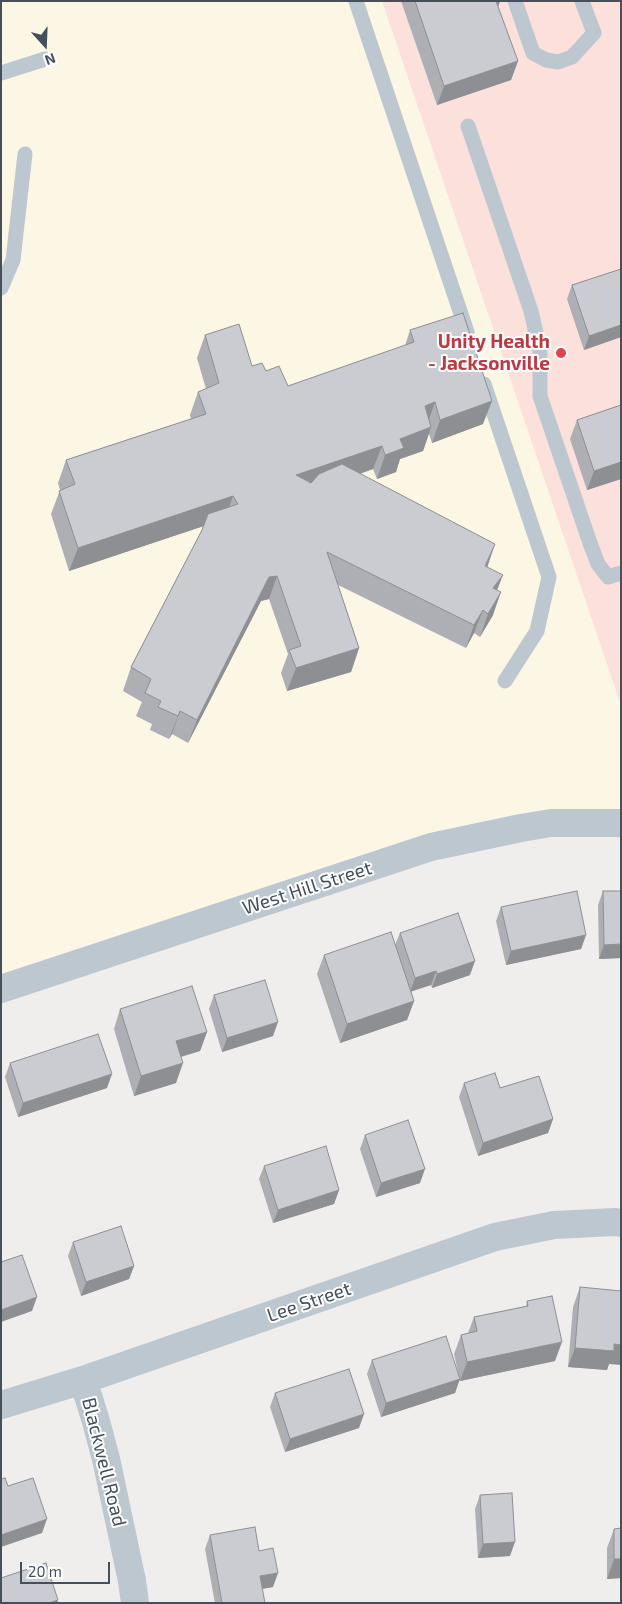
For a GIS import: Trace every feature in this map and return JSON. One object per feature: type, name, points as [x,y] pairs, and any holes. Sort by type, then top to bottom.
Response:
[{"type":"street","name":"West Hill Street","points":[[1,989],[431,847],[552,823],[621,823]]},
{"type":"street","name":"Lee Street","points":[[1,1405],[83,1380],[495,1237],[554,1225],[621,1223]]},
{"type":"street","name":"Blackwell Road","points":[[83,1380],[106,1459],[135,1603]]},
{"type":"lane","points":[[356,1],[471,345]]},
{"type":"lane","points":[[515,1],[533,53],[546,60],[558,62],[572,58],[594,33],[582,1]]},
{"type":"lane","points":[[1,73],[45,59]]},
{"type":"lane","points":[[468,126],[530,311],[540,351],[540,396],[590,543],[598,564],[608,577],[621,573]]},
{"type":"lane","points":[[1,288],[13,260],[25,154]]},
{"type":"lane","points":[[480,372],[549,577],[537,630],[505,681]]},
{"type":"shaded area","points":[[1,1],[621,1],[621,823],[551,823],[1,989]]},
{"type":"shaded area","name":"Unity Health - Jacksonville","points":[[382,1],[621,1],[621,705]]},
{"type":"building","points":[[415,1],[496,1],[518,61],[444,86]]},
{"type":"building","points":[[621,269],[621,325],[589,336],[572,285]]},
{"type":"building","points":[[463,313],[492,401],[440,420],[435,402],[425,406],[431,427],[400,439],[404,448],[385,455],[382,446],[296,475],[311,483],[319,474],[342,464],[495,544],[485,566],[503,575],[493,588],[501,592],[488,614],[483,610],[474,625],[327,552],[359,648],[296,668],[289,650],[301,646],[277,576],[269,577],[197,720],[180,711],[178,716],[158,707],[161,701],[145,693],[151,679],[131,667],[202,530],[208,514],[238,504],[233,496],[78,548],[59,491],[75,484],[66,460],[206,414],[198,392],[219,383],[205,335],[239,324],[252,366],[262,363],[266,371],[279,366],[288,386],[414,342],[410,330]]},
{"type":"building","points":[[621,405],[621,462],[594,471],[577,420]]},
{"type":"building","points":[[577,891],[586,935],[511,951],[501,907]]},
{"type":"building","points":[[603,891],[621,891],[621,944],[604,945]]},
{"type":"building","points":[[458,913],[475,961],[437,974],[436,971],[415,978],[400,933]]},
{"type":"building","points":[[391,932],[414,1001],[347,1024],[324,955]]},
{"type":"building","points":[[265,980],[278,1022],[227,1038],[214,995]]},
{"type":"building","points":[[192,986],[207,1032],[176,1041],[183,1063],[141,1076],[120,1009]]},
{"type":"building","points":[[98,1034],[112,1074],[23,1103],[10,1063]]},
{"type":"building","points":[[495,1073],[500,1088],[539,1076],[553,1119],[483,1143],[464,1083]]},
{"type":"building","points":[[408,1120],[425,1169],[381,1183],[365,1135]]},
{"type":"building","points":[[326,1146],[339,1190],[278,1210],[264,1166]]},
{"type":"building","points":[[121,1226],[134,1266],[86,1282],[73,1242]]},
{"type":"building","points":[[22,1255],[37,1297],[1,1310],[1,1262]]},
{"type":"building","points":[[580,1287],[621,1291],[621,1345],[614,1344],[614,1351],[575,1348]]},
{"type":"building","points":[[552,1296],[562,1342],[467,1362],[461,1335],[477,1331],[474,1317],[528,1306],[527,1301]]},
{"type":"building","points":[[446,1336],[460,1379],[386,1403],[372,1360]]},
{"type":"building","points":[[349,1369],[364,1414],[290,1439],[275,1393]]},
{"type":"building","points":[[5,1478],[8,1486],[33,1478],[47,1519],[1,1535],[1,1479]]},
{"type":"building","points":[[512,1493],[515,1542],[483,1544],[480,1495]]},
{"type":"building","points":[[255,1527],[259,1551],[273,1548],[278,1573],[260,1576],[265,1603],[222,1603],[210,1535]]},
{"type":"building","points":[[621,1528],[621,1559],[614,1559],[614,1529]]},
{"type":"building","points":[[46,1563],[58,1600],[49,1603],[1,1603],[1,1578]]},
{"type":"place","name":"Unity Health - Jacksonville","points":[[561,353]]}]
